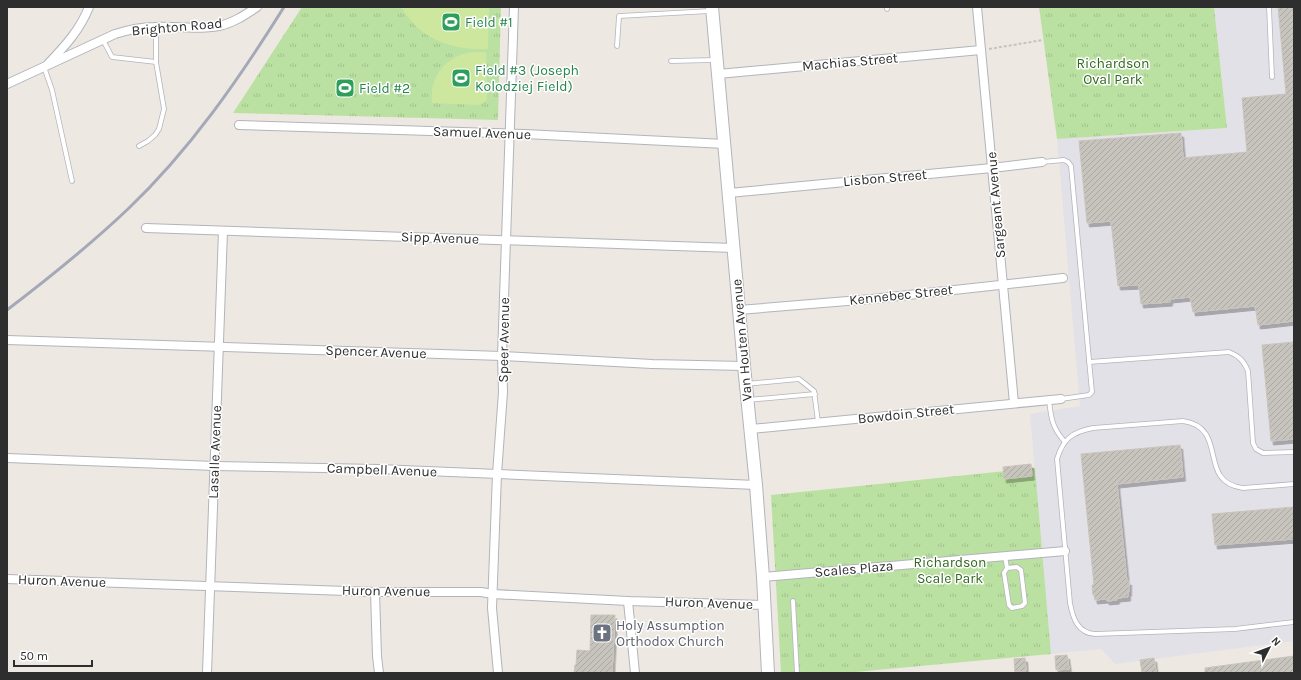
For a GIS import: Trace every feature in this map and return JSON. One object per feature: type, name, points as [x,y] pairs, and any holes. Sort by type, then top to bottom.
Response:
[{"type":"main road","name":"Van Houten Avenue","points":[[712,9],[756,485],[768,673]]},
{"type":"street","points":[[44,67],[67,44],[84,19],[89,7]]},
{"type":"street","name":"Brighton Road","points":[[7,84],[115,34],[132,29],[156,27],[191,28],[219,26],[239,19],[257,7]]},
{"type":"street","name":"Speer Avenue","points":[[498,673],[492,608],[497,474],[503,392],[502,356],[514,7]]},
{"type":"street","name":"Sargeant Avenue","points":[[977,7],[1014,403]]},
{"type":"street","name":"Machias Street","points":[[718,74],[982,50]]},
{"type":"street","name":"Samuel Avenue","points":[[239,125],[510,134],[725,144]]},
{"type":"street","name":"Lisbon Street","points":[[729,193],[1042,162]]},
{"type":"street","name":"Sipp Avenue","points":[[146,228],[734,248]]},
{"type":"street","name":"Lasalle Avenue","points":[[207,673],[223,231]]},
{"type":"street","name":"Kennebec Street","points":[[739,310],[872,299],[1063,278]]},
{"type":"street","name":"Spencer Avenue","points":[[7,340],[219,346],[502,356],[652,364],[744,366]]},
{"type":"street","name":"Bowdoin Street","points":[[751,429],[1061,399]]},
{"type":"street","name":"Campbell Avenue","points":[[7,458],[215,466],[379,469],[756,485]]},
{"type":"street","name":"Scales Plaza","points":[[763,577],[1065,551]]},
{"type":"street","name":"Huron Avenue","points":[[7,579],[375,592],[481,592],[493,594],[628,601],[764,605]]},
{"type":"street","points":[[375,592],[379,673]]},
{"type":"street","points":[[628,601],[635,673]]},
{"type":"lane","points":[[1269,7],[1272,76]]},
{"type":"lane","points":[[617,46],[619,16],[712,9]]},
{"type":"lane","points":[[139,146],[155,135],[159,129],[164,109],[156,62],[156,27]]},
{"type":"lane","points":[[103,40],[112,57],[156,62]]},
{"type":"lane","points":[[671,60],[717,60]]},
{"type":"lane","points":[[44,67],[54,97],[72,181]]},
{"type":"lane","points":[[1042,162],[1064,160],[1071,166],[1092,392],[1090,395],[1061,399]]},
{"type":"lane","points":[[1089,362],[1229,352],[1237,355],[1245,363],[1248,371],[1253,443],[1256,449],[1263,453],[1294,452]]},
{"type":"lane","points":[[746,384],[799,379],[814,391],[818,422]]},
{"type":"lane","points":[[748,400],[815,394]]},
{"type":"lane","points":[[1049,400],[1052,421],[1055,429],[1064,441]]},
{"type":"lane","points":[[1294,484],[1243,488],[1226,481],[1216,470],[1208,435],[1203,429],[1191,422],[1183,421],[1093,428],[1081,431],[1064,441],[1056,459],[1072,612],[1079,627],[1084,632],[1090,634],[1235,629],[1294,622]]},
{"type":"lane","points":[[1005,556],[1007,568],[1004,573],[1009,605],[1012,608],[1022,606],[1025,603],[1021,570],[1017,567],[1007,568]]},
{"type":"lane","points":[[793,601],[797,673]]},
{"type":"path","points":[[982,50],[1043,40]]},
{"type":"shaded area","points":[[1214,7],[1294,7],[1294,641],[1115,664],[1101,649],[1051,654],[1030,414],[1080,406],[1057,139],[1227,128]]},
{"type":"green space","points":[[302,7],[501,7],[498,120],[233,113]]},
{"type":"green space","name":"Field #1","points":[[401,7],[489,7],[488,49],[461,48],[434,39],[416,27]]},
{"type":"green space","name":"Richardson Oval Park","points":[[1039,7],[1214,7],[1227,128],[1057,139]]},
{"type":"green space","name":"Field #3 (Joseph Kolodziej Field)","points":[[472,52],[486,52],[487,100],[479,105],[432,103],[433,84],[441,69],[454,58]]},
{"type":"green space","name":"Richardson Scale Park","points":[[1035,468],[1051,654],[845,673],[781,673],[771,495]]},
{"type":"building","points":[[1278,7],[1294,7],[1294,321],[1258,325],[1255,306],[1193,312],[1190,297],[1170,299],[1170,302],[1141,304],[1139,285],[1118,286],[1111,221],[1087,223],[1079,141],[1181,133],[1183,158],[1247,152],[1242,98],[1286,94]]},
{"type":"building","points":[[1294,342],[1294,439],[1271,441],[1262,345]]},
{"type":"building","points":[[1180,445],[1183,477],[1117,484],[1127,582],[1129,581],[1129,592],[1128,597],[1117,598],[1117,600],[1095,600],[1092,585],[1094,585],[1081,454]]},
{"type":"building","points":[[1031,464],[1032,476],[1004,479],[1003,467]]},
{"type":"building","points":[[1294,507],[1294,539],[1215,545],[1212,514]]},
{"type":"building","name":"Holy Assumption Orthodox Church","points":[[591,615],[615,615],[612,673],[574,673],[577,650],[590,651]]},
{"type":"building","points":[[1067,655],[1069,669],[1056,670],[1055,656]]},
{"type":"building","points":[[1294,656],[1294,673],[1205,673],[1205,668]]},
{"type":"building","points":[[1025,658],[1026,671],[1015,672],[1014,659]]},
{"type":"building","points":[[1154,658],[1156,673],[1142,673],[1140,660]]},
{"type":"railway","points":[[7,310],[84,248],[114,222],[151,186],[193,138],[212,113],[249,61],[284,7]]},
{"type":"place","name":"Field #1","points":[[451,22]]},
{"type":"place","name":"Field #3 (Joseph Kolodziej Field)","points":[[461,78]]},
{"type":"place","name":"Field #2","points":[[345,88]]},
{"type":"place","name":"Holy Assumption Orthodox Church","points":[[602,633]]}]
